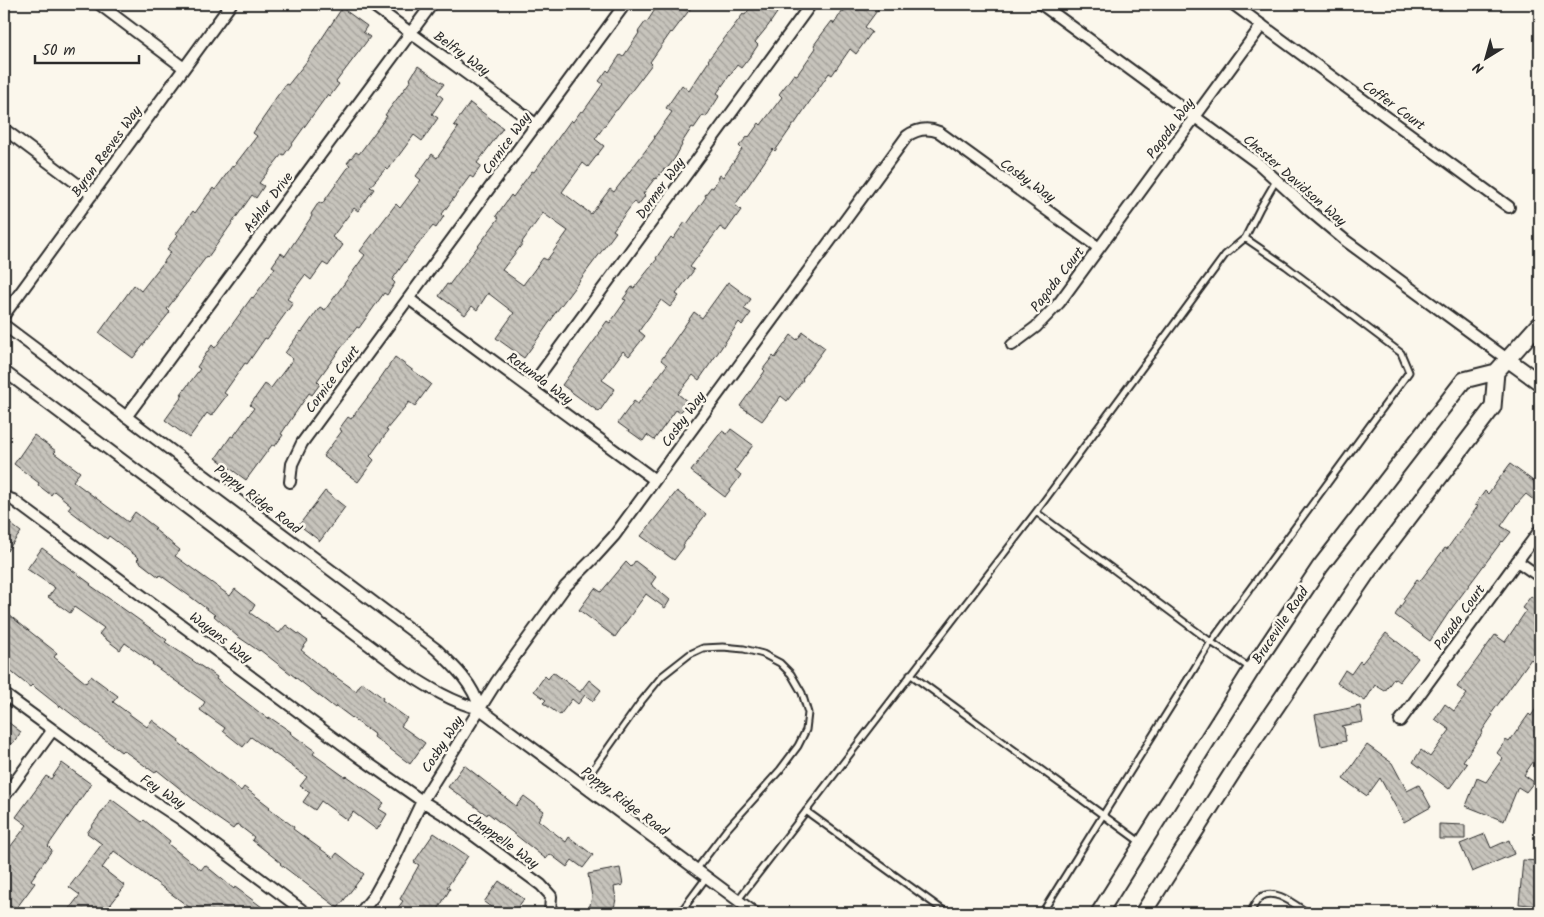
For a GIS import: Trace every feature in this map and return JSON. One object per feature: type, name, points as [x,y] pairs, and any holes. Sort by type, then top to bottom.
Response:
[{"type":"main road","points":[[1143,913],[1250,744],[1369,570],[1493,407],[1496,372],[1540,323]]},
{"type":"main road","name":"Bruceville Road","points":[[1099,913],[1252,669],[1320,567],[1464,380],[1496,372]]},
{"type":"street","points":[[98,4],[184,68]]},
{"type":"street","name":"Byron Reeves Way","points":[[4,315],[231,4]]},
{"type":"street","name":"Belfry Way","points":[[371,4],[537,125]]},
{"type":"street","name":"Ashlar Drive","points":[[126,417],[432,4]]},
{"type":"street","name":"Cornice Way","points":[[409,299],[625,4]]},
{"type":"street","name":"Dormer Way","points":[[530,388],[811,4]]},
{"type":"street","name":"Chester Davidson Way","points":[[1041,4],[1259,164],[1346,241],[1507,359]]},
{"type":"street","name":"Coffer Court","points":[[1233,4],[1509,207]]},
{"type":"street","name":"Pagoda Way","points":[[1099,248],[1262,25]]},
{"type":"street","points":[[4,129],[92,195]]},
{"type":"street","name":"Cosby Way","points":[[360,913],[374,896],[394,860],[422,800],[512,659],[556,597],[606,545],[902,142],[913,132],[926,129],[939,132],[1099,248]]},
{"type":"street","name":"Pagoda Court","points":[[1012,345],[1048,316],[1099,248]]},
{"type":"street","name":"Rotunda Way","points":[[409,299],[655,480]]},
{"type":"street","name":"Cornice Court","points":[[290,482],[294,456],[302,443],[409,299]]},
{"type":"street","name":"Poppy Ridge Road","points":[[4,325],[436,650],[467,681],[477,698],[480,709]]},
{"type":"street","points":[[1507,359],[1540,383]]},
{"type":"street","name":"Poppy Ridge Road","points":[[4,371],[416,680],[463,704],[480,709],[755,913]]},
{"type":"street","name":"Wayans Way","points":[[4,497],[14,500],[358,756],[422,800]]},
{"type":"street","name":"Parada Court","points":[[1400,721],[1540,530]]},
{"type":"street","points":[[1517,561],[1540,577]]},
{"type":"street","name":"Fey Way","points":[[4,694],[52,731],[179,818],[306,913]]},
{"type":"street","points":[[4,797],[52,731]]},
{"type":"street","name":"Chappelle Way","points":[[422,800],[453,820],[541,885],[551,896],[550,913]]},
{"type":"lane","points":[[737,901],[1036,512],[1225,254],[1245,238],[1277,180]]},
{"type":"lane","points":[[1042,913],[1211,642],[1409,372],[1401,353],[1286,266],[1245,238]]},
{"type":"lane","points":[[1036,512],[1211,642],[1252,669]]},
{"type":"lane","points":[[582,785],[640,703],[662,676],[690,654],[703,648],[744,649],[763,654],[780,663],[791,674],[802,693],[808,713],[806,730],[798,746],[780,770],[727,829],[696,871]]},
{"type":"lane","points":[[910,674],[1142,844]]},
{"type":"lane","points":[[806,811],[947,913]]},
{"type":"lane","points":[[680,913],[706,878]]},
{"type":"lane","points":[[1250,913],[1260,898],[1267,894],[1276,894],[1308,913]]},
{"type":"building","points":[[663,4],[694,4],[671,32],[650,62],[652,64],[595,139],[604,146],[588,167],[583,163],[562,192],[591,214],[610,189],[614,192],[655,138],[672,112],[666,108],[682,85],[689,91],[708,60],[743,14],[745,15],[753,4],[783,4],[755,42],[758,45],[752,54],[741,68],[737,65],[717,93],[720,95],[706,117],[703,115],[694,128],[692,127],[675,158],[666,170],[664,169],[655,178],[643,194],[645,196],[638,205],[634,202],[613,230],[616,232],[524,358],[496,338],[514,313],[488,293],[477,310],[472,306],[465,315],[439,296],[499,218],[496,216],[511,195],[513,197],[532,171],[534,172],[571,120],[573,122],[581,111],[583,112],[603,84],[599,81],[607,70],[609,72],[620,55],[623,57],[638,32],[656,8],[659,10]],"holes":[[[543,213],[568,231],[547,260],[543,258],[523,285],[502,270]]]},
{"type":"building","points":[[851,4],[882,4],[865,27],[872,32],[856,54],[850,49],[832,75],[829,73],[775,151],[773,149],[735,205],[741,210],[726,231],[720,227],[690,267],[694,270],[676,294],[679,296],[670,307],[661,300],[639,331],[645,336],[629,356],[623,351],[602,380],[615,389],[599,412],[562,385],[607,321],[610,323],[626,300],[623,299],[632,287],[634,288],[657,259],[671,237],[673,239],[685,222],[687,224],[720,175],[723,177],[742,149],[739,146],[749,137],[759,123],[761,125],[782,97],[779,94],[794,74],[797,75],[816,48],[814,45],[822,34],[832,21],[834,24],[842,11],[845,12]]},
{"type":"building","points":[[342,8],[367,26],[363,32],[370,37],[336,82],[339,84],[330,96],[328,94],[284,155],[282,154],[259,183],[264,186],[256,198],[252,195],[208,257],[167,309],[170,312],[133,358],[99,333],[134,285],[141,291],[163,263],[171,252],[167,249],[178,235],[176,234],[193,211],[195,213],[213,188],[215,190],[257,136],[253,133],[270,106],[286,84],[288,85],[307,61]]},
{"type":"building","points":[[418,66],[444,84],[437,93],[443,98],[432,114],[438,118],[422,141],[414,135],[388,170],[386,168],[370,187],[374,189],[358,211],[354,208],[332,237],[343,245],[328,266],[323,263],[311,280],[305,275],[287,299],[293,303],[247,364],[245,363],[224,393],[227,395],[211,416],[207,413],[189,438],[165,420],[183,395],[181,394],[200,369],[197,367],[212,345],[215,348],[253,298],[275,268],[272,266],[281,253],[285,256],[312,216],[311,214],[319,202],[322,204],[350,165],[347,163],[356,152],[359,154],[387,116],[385,115],[411,80]]},
{"type":"building","points":[[470,103],[503,128],[477,163],[481,166],[473,178],[470,176],[442,214],[444,216],[436,228],[433,226],[412,252],[392,280],[395,283],[387,295],[384,293],[359,328],[357,327],[317,381],[320,384],[312,395],[309,393],[281,434],[283,435],[275,446],[272,445],[246,480],[216,458],[254,408],[250,405],[265,384],[271,388],[293,359],[285,353],[301,331],[320,307],[325,310],[365,255],[360,251],[396,204],[400,208],[421,180],[416,176],[432,154],[437,158],[458,128],[454,125]]},
{"type":"building","points":[[728,282],[751,299],[744,309],[751,313],[742,325],[739,322],[699,380],[693,375],[678,394],[688,402],[680,413],[676,410],[654,440],[647,435],[643,441],[618,423],[634,401],[638,404],[667,365],[661,360],[694,312],[702,318]]},
{"type":"building","points":[[803,332],[825,348],[787,401],[781,396],[762,421],[740,406],[765,371],[763,369],[773,356],[775,358],[791,335],[797,340]]},
{"type":"building","points":[[395,357],[431,384],[415,406],[409,402],[386,430],[388,431],[370,456],[374,460],[358,482],[323,456],[342,431],[339,429],[348,417],[351,419],[380,381]]},
{"type":"building","points":[[731,429],[753,445],[735,470],[741,475],[725,497],[691,471],[722,431],[727,434]]},
{"type":"building","points":[[34,435],[80,472],[73,481],[128,522],[135,512],[180,550],[175,556],[230,596],[235,589],[255,605],[250,613],[279,633],[286,625],[308,641],[301,650],[327,671],[356,691],[362,682],[383,698],[382,700],[407,718],[401,726],[425,743],[410,764],[336,706],[335,708],[260,650],[237,636],[215,615],[160,575],[159,577],[137,560],[139,558],[109,536],[107,539],[68,509],[71,505],[54,491],[51,495],[14,464]]},
{"type":"building","points":[[1510,464],[1540,486],[1540,505],[1526,494],[1515,506],[1501,526],[1511,532],[1502,541],[1449,612],[1430,641],[1395,615],[1405,600],[1403,599],[1417,579],[1420,581],[1445,548],[1447,549],[1478,506],[1475,505],[1485,491],[1488,494]]},
{"type":"building","points":[[325,491],[345,507],[320,541],[299,525]]},
{"type":"building","points":[[677,491],[706,514],[674,560],[641,536]]},
{"type":"building","points":[[4,519],[21,532],[4,555]]},
{"type":"building","points":[[42,548],[167,640],[165,642],[217,677],[216,679],[268,719],[269,717],[291,732],[315,751],[313,754],[384,803],[379,809],[387,814],[377,830],[353,812],[347,820],[321,801],[315,810],[303,802],[310,792],[300,786],[307,777],[251,737],[243,747],[223,731],[225,728],[200,710],[205,702],[125,643],[120,650],[99,634],[104,628],[74,607],[70,613],[48,597],[55,588],[27,569]]},
{"type":"building","points":[[635,561],[656,577],[651,584],[670,600],[665,608],[646,594],[615,637],[579,610],[595,588],[601,592],[626,562],[631,567]]},
{"type":"building","points":[[1531,596],[1540,603],[1540,651],[1533,661],[1531,659],[1491,714],[1493,715],[1483,732],[1463,761],[1467,764],[1449,789],[1413,762],[1421,750],[1430,757],[1450,730],[1435,719],[1445,704],[1454,711],[1467,694],[1457,687],[1495,635],[1505,642],[1526,611],[1522,608]]},
{"type":"building","points":[[4,611],[57,653],[54,657],[86,683],[91,676],[118,696],[113,702],[147,727],[152,720],[241,791],[244,787],[270,807],[294,827],[293,829],[333,858],[337,853],[364,874],[338,908],[280,864],[252,840],[254,837],[237,824],[233,829],[157,770],[155,773],[123,750],[121,752],[61,706],[32,685],[30,687],[4,666]]},
{"type":"building","points":[[1386,633],[1418,658],[1399,682],[1394,678],[1385,691],[1375,685],[1365,701],[1337,683],[1345,670],[1351,674],[1360,661],[1362,663]]},
{"type":"building","points":[[553,672],[580,692],[589,680],[601,690],[593,701],[585,695],[578,704],[572,699],[560,715],[543,703],[546,700],[534,691],[545,676],[548,679]]},
{"type":"building","points":[[1540,703],[1540,752],[1524,775],[1534,782],[1526,792],[1518,787],[1504,821],[1466,806],[1477,778],[1486,782],[1503,758],[1497,753],[1506,740],[1509,742],[1529,714],[1531,716]]},
{"type":"building","points":[[1360,706],[1363,722],[1341,726],[1344,728],[1346,741],[1321,746],[1315,715]]},
{"type":"building","points":[[4,719],[21,732],[4,752]]},
{"type":"building","points":[[1367,745],[1392,763],[1407,791],[1419,785],[1431,807],[1404,822],[1380,778],[1367,796],[1343,779]]},
{"type":"building","points":[[62,763],[91,784],[48,846],[52,850],[31,880],[35,883],[15,910],[4,902],[4,855],[27,825],[16,817],[46,776],[51,779]]},
{"type":"building","points":[[464,765],[516,806],[524,796],[544,811],[538,820],[566,842],[569,837],[593,855],[583,868],[572,860],[567,867],[550,854],[546,859],[488,813],[487,815],[448,787]]},
{"type":"building","points":[[111,799],[142,822],[144,820],[170,841],[168,844],[201,870],[205,865],[234,889],[235,887],[270,913],[197,913],[114,851],[102,868],[125,886],[104,913],[66,913],[80,895],[69,887],[102,844],[87,833]]},
{"type":"building","points":[[1439,824],[1465,825],[1465,839],[1439,839]]},
{"type":"building","points":[[434,833],[468,856],[447,887],[450,889],[436,913],[394,913],[403,901],[400,899],[419,865],[414,862]]},
{"type":"building","points":[[1485,834],[1491,848],[1509,840],[1514,854],[1472,872],[1460,844]]},
{"type":"building","points":[[1523,860],[1540,861],[1538,872],[1540,873],[1540,906],[1519,904]]},
{"type":"building","points":[[620,868],[623,885],[614,887],[616,899],[613,913],[588,913],[592,897],[588,874]]},
{"type":"building","points":[[499,881],[524,899],[518,907],[527,913],[499,913],[484,902]]}]
